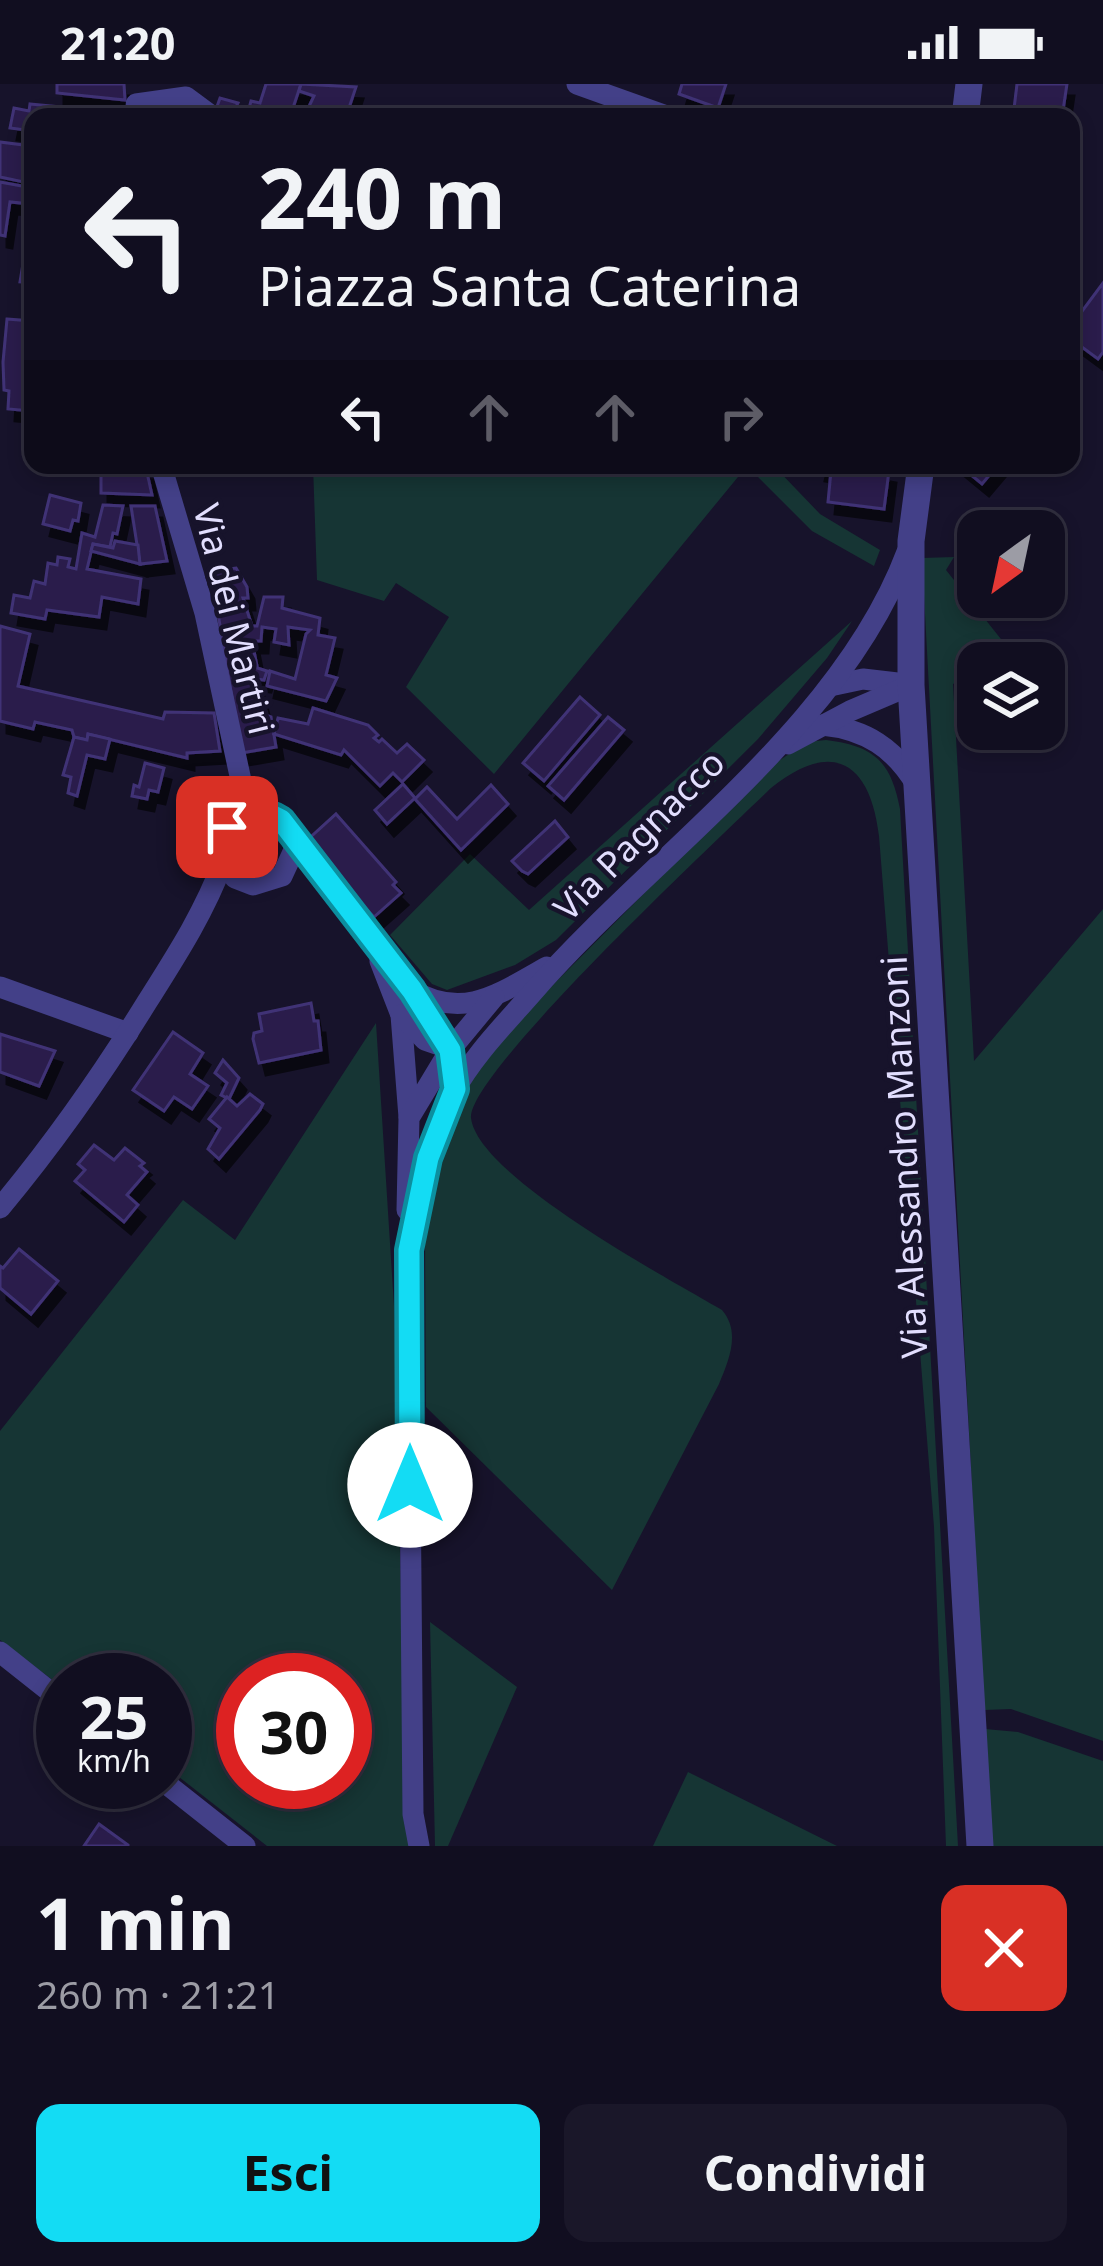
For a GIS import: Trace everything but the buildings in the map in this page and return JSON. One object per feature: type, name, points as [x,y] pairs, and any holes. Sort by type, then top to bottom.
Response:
[{"type":"street","points":[[577,84],[644,108]]},
{"type":"street","points":[[136,102],[186,97],[200,108]]},
{"type":"street","name":"Via dei Martiri","points":[[164,474],[205,613],[243,790],[259,812]]},
{"type":"street","name":"Via Alessandro Manzoni","points":[[919,474],[911,541],[911,685],[980,1846]]},
{"type":"street","name":"Via Pagnacco","points":[[409,1250],[430,1150],[455,1089],[563,958],[830,686],[875,618],[911,541]]},
{"type":"street","points":[[830,686],[863,679],[911,685]]},
{"type":"street","name":"Via Pagnacco","points":[[762,760],[821,725],[911,685]]},
{"type":"street","points":[[821,725],[844,727],[889,749],[918,788]]},
{"type":"street","name":"Via dei Martiri","points":[[236,818],[243,790]]},
{"type":"street","points":[[0,1208],[54,1145],[206,909],[223,862],[222,838],[236,818],[259,812],[281,820],[293,841],[292,860],[282,876]]},
{"type":"street","name":"Via Pagnacco","points":[[293,841],[412,990],[450,1050],[455,1089]]},
{"type":"street","points":[[223,862],[243,883]]},
{"type":"street","points":[[206,909],[243,883],[264,885],[301,870],[324,878]]},
{"type":"street","name":"Via Pagnacco","points":[[370,934],[401,1016],[409,1118],[413,1814],[419,1846]]},
{"type":"street","name":"Via Pagnacco","points":[[412,990],[434,1003],[464,1005],[494,997],[563,958]]},
{"type":"street","points":[[0,986],[128,1033]]},
{"type":"street","name":"Via Pagnacco","points":[[409,1118],[450,1050],[494,997]]},
{"type":"street","points":[[401,1016],[425,1040],[450,1050],[488,1044]]},
{"type":"street","points":[[0,1652],[36,1681]]},
{"type":"street","points":[[192,1804],[245,1846]]},
{"type":"green space","points":[[313,474],[740,474],[494,774],[406,687],[449,617],[396,583],[384,601],[317,580]]},
{"type":"green space","points":[[755,474],[782,474],[820,514],[880,550],[874,566],[812,531]]},
{"type":"green space","points":[[954,557],[946,570],[957,584],[957,618],[984,618],[1003,642],[957,642],[957,682],[953,684],[974,1061],[1103,909],[1103,1741],[1011,1709],[984,1710],[922,558]]},
{"type":"green space","points":[[852,621],[758,739],[556,940],[515,965],[447,990],[432,984],[390,935],[470,854],[529,910]]},
{"type":"green space","points":[[826,740],[857,747],[878,759],[892,779],[900,809],[958,1846],[946,1846],[934,1527],[879,836],[867,790],[844,766],[812,764],[771,788],[552,1005],[481,1093],[471,1118],[482,1142],[540,1197],[722,1310],[731,1327],[729,1356],[719,1384],[612,1590],[426,1407],[425,1235],[449,1130],[474,1076],[518,1020],[771,766],[807,742]]},
{"type":"green space","points":[[376,1023],[394,1306],[405,1759],[413,1846],[267,1846],[220,1809],[372,1809],[372,1653],[216,1653],[216,1806],[192,1787],[192,1653],[36,1653],[36,1667],[0,1640],[0,1431],[183,1200],[235,1240]]},
{"type":"green space","points":[[430,1622],[517,1687],[448,1846],[435,1846]]},
{"type":"green space","points":[[985,1729],[1018,1732],[1103,1761],[1103,1846],[990,1846]]},
{"type":"green space","points":[[688,1772],[837,1846],[653,1846]]},
{"type":"route","points":[[227,827],[247,813],[271,814],[281,820],[412,990],[450,1050],[455,1089],[435,1133],[409,1250],[410,1485]]}]
